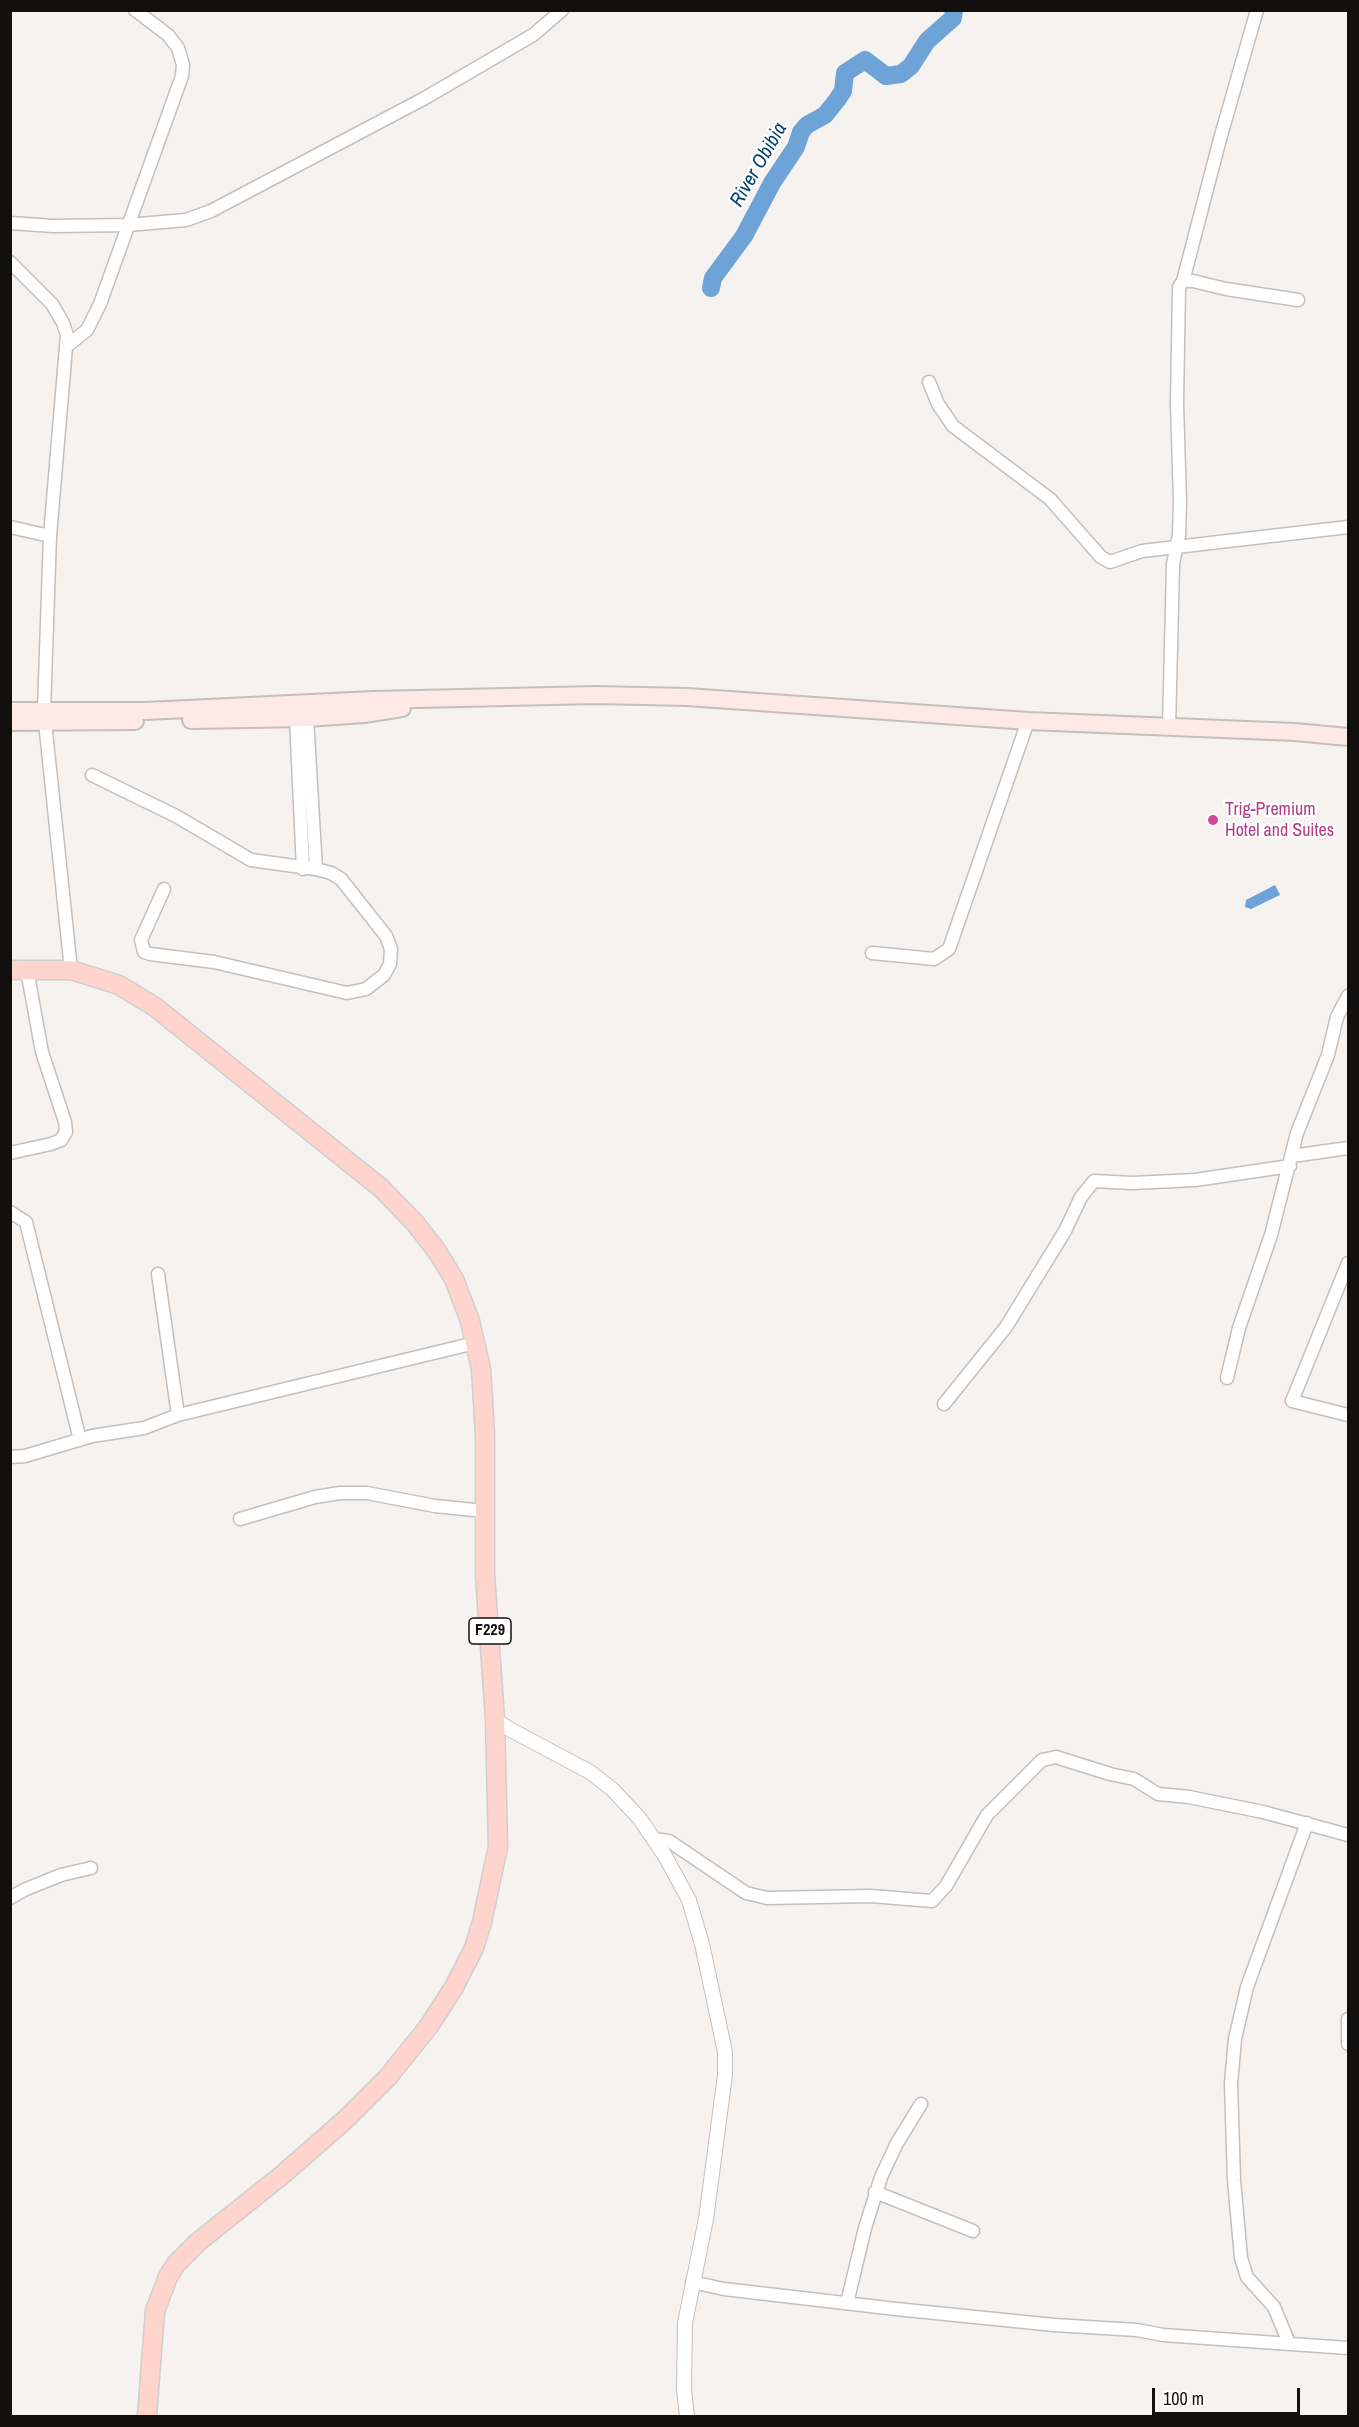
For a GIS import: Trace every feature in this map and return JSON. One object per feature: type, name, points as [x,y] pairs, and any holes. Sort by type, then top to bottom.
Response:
[{"type":"main road","points":[[10,722],[44,716],[187,709],[585,695],[687,697],[1028,721],[1127,724],[1168,728],[1274,730],[1348,736]]},
{"type":"main road","points":[[10,711],[44,716],[301,718],[394,710],[438,699]]},
{"type":"main road","name":"F229","points":[[19,970],[71,970],[119,985],[154,1007],[381,1188],[436,1250],[454,1279],[470,1321],[481,1369],[485,1574],[495,1720],[498,1847],[474,1948],[454,1987],[429,2026],[388,2077],[345,2120],[282,2175],[198,2242],[176,2264],[168,2277],[155,2311],[147,2416]]},
{"type":"street","points":[[67,346],[87,330],[100,304],[182,76],[183,65],[178,48],[168,35],[135,10]]},
{"type":"street","points":[[10,223],[53,226],[128,225],[186,220],[211,211],[425,98],[532,35],[562,10]]},
{"type":"street","points":[[1168,728],[1171,615],[1180,502],[1177,297],[1257,10]]},
{"type":"street","points":[[10,262],[52,304],[67,335],[51,536],[44,716],[71,970]]},
{"type":"street","points":[[1183,281],[1193,280],[1226,289],[1298,300]]},
{"type":"street","points":[[929,382],[938,404],[953,426],[1050,500],[1101,557],[1110,562],[1142,552],[1175,547],[1348,527]]},
{"type":"street","points":[[10,527],[51,536]]},
{"type":"street","points":[[301,718],[303,868]]},
{"type":"street","points":[[301,718],[316,869]]},
{"type":"street","points":[[872,953],[934,958],[949,949],[1028,721]]},
{"type":"street","points":[[92,776],[176,816],[251,860],[316,869],[331,873],[341,879],[386,936],[390,950],[390,964],[384,975],[366,989],[347,993],[214,962],[150,954],[141,946],[141,940],[164,890]]},
{"type":"street","points":[[10,1153],[51,1144],[61,1140],[66,1132],[65,1122],[19,970]]},
{"type":"street","points":[[1227,1378],[1239,1328],[1271,1236],[1307,1105],[1328,1055],[1337,1017],[1348,996]]},
{"type":"street","points":[[944,1404],[995,1343],[1012,1318],[1065,1231],[1081,1197],[1094,1180],[1132,1183],[1195,1180],[1348,1148]]},
{"type":"street","points":[[10,1212],[26,1222],[80,1440]]},
{"type":"street","points":[[1348,1263],[1292,1401],[1348,1415]]},
{"type":"street","points":[[158,1274],[178,1414]]},
{"type":"street","points":[[10,1457],[25,1456],[80,1440],[144,1428],[178,1414],[475,1343]]},
{"type":"street","points":[[240,1519],[340,1492],[367,1493],[435,1506],[484,1511]]},
{"type":"street","points":[[495,1720],[590,1772],[614,1790],[640,1819],[689,1900],[702,1944],[725,2052],[725,2075],[706,2219],[685,2323],[684,2389],[687,2416]]},
{"type":"street","points":[[653,1839],[669,1841],[746,1893],[767,1898],[871,1896],[932,1901],[946,1886],[987,1815],[1042,1760],[1056,1757],[1134,1779],[1158,1794],[1189,1797],[1307,1823],[1348,1835]]},
{"type":"street","points":[[1289,2343],[1274,2307],[1247,2277],[1241,2258],[1234,2180],[1231,2084],[1235,2039],[1247,1987],[1307,1823]]},
{"type":"street","points":[[10,1898],[61,1875],[91,1868]]},
{"type":"street","points":[[1348,2019],[1348,2044]]},
{"type":"street","points":[[847,2303],[875,2192],[897,2143],[921,2104]]},
{"type":"street","points":[[875,2192],[973,2231]]},
{"type":"street","points":[[692,2282],[724,2289],[1054,2325],[1348,2348]]},
{"type":"water","points":[[1275,885],[1280,895],[1251,909],[1245,907],[1246,900]]},
{"type":"waterway","name":"River Obibia","points":[[711,288],[713,278],[744,236],[772,183],[796,147],[801,132],[807,125],[825,115],[843,91],[845,73],[865,60],[886,76],[901,74],[911,66],[927,41],[953,18],[954,10]]},
{"type":"place","name":"Trig-Premium Hotel and Suites","points":[[1213,820]]}]
